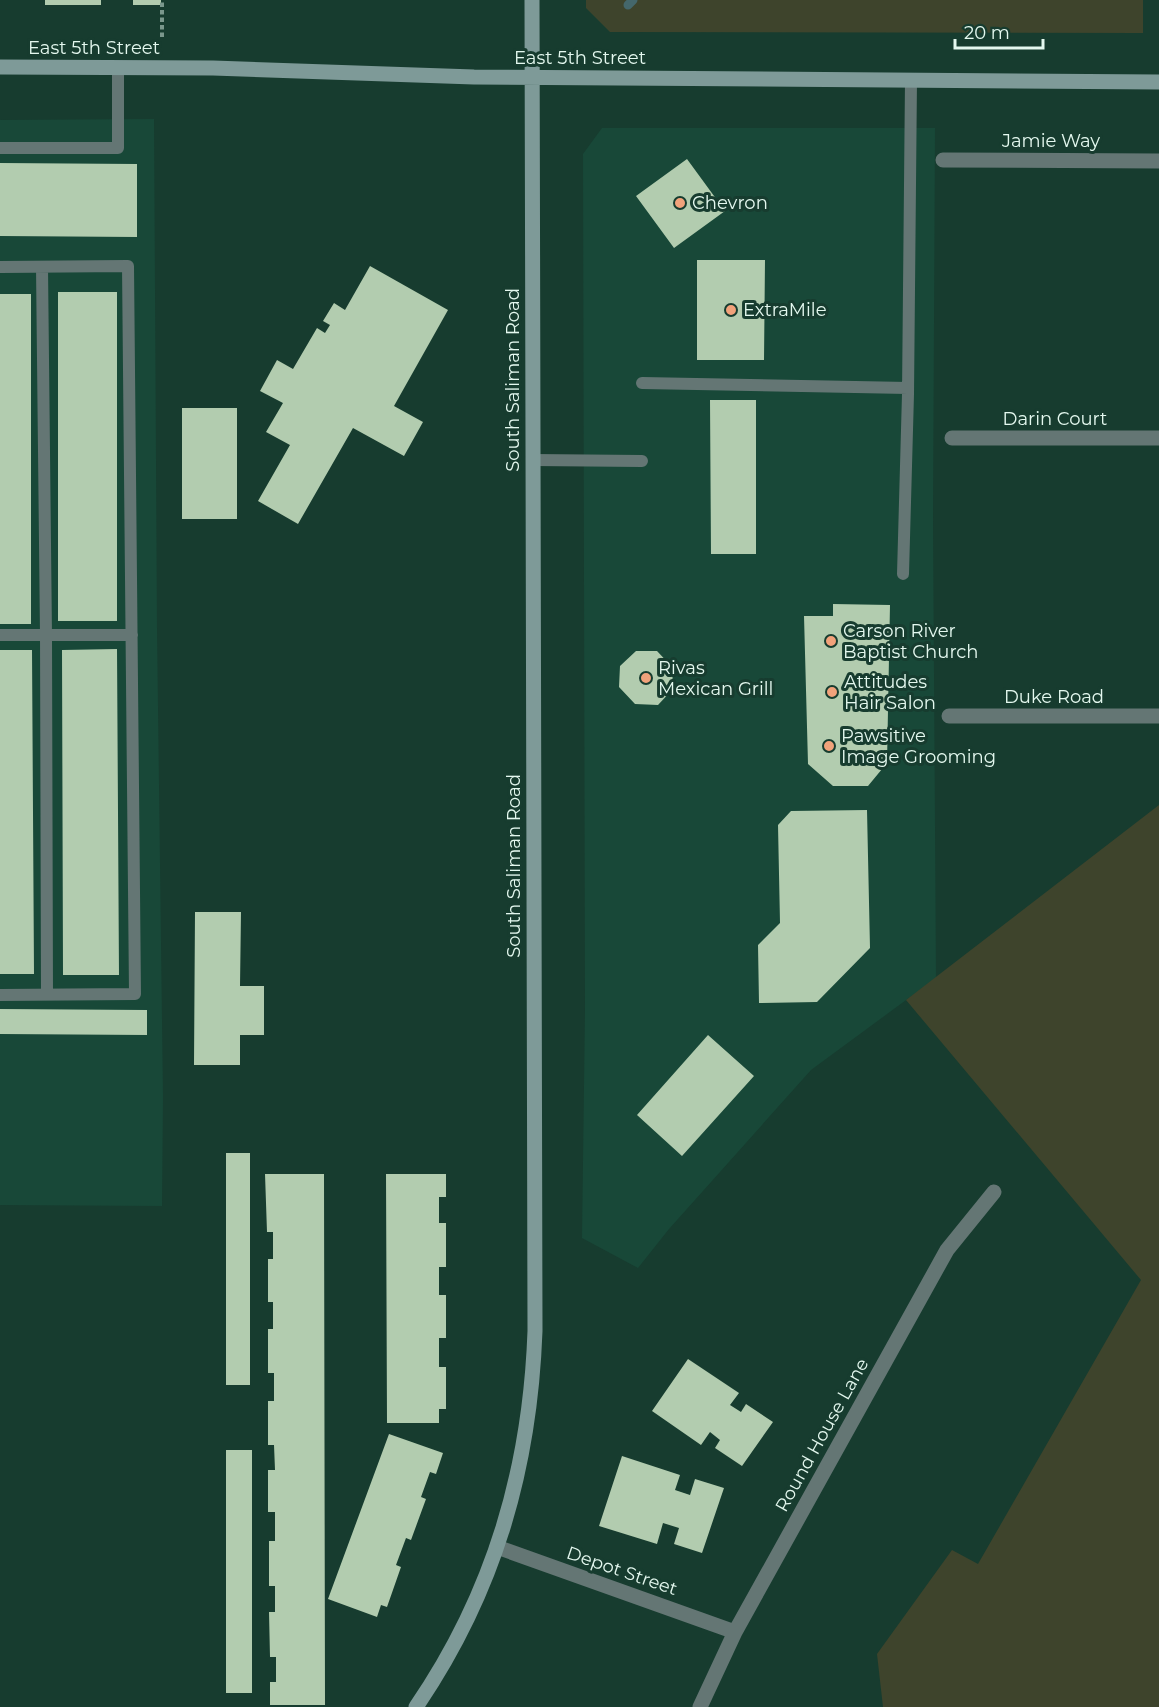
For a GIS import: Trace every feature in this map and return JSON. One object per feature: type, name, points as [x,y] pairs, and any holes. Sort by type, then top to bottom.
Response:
[{"type":"main road","name":"South Saliman Road","points":[[416,1707],[462,1630],[497,1547],[523,1449],[532,1389],[535,1331],[532,0]]},
{"type":"main road","name":"East 5th Street","points":[[0,67],[213,68],[474,77],[1159,82]]},
{"type":"street","name":"Jamie Way","points":[[944,160],[1159,161]]},
{"type":"street","name":"Darin Court","points":[[952,438],[1159,438]]},
{"type":"street","name":"Duke Road","points":[[949,716],[1159,716]]},
{"type":"street","name":"Round House Lane","points":[[700,1707],[735,1632],[946,1250],[994,1192]]},
{"type":"street","name":"Depot Street","points":[[497,1547],[735,1632]]},
{"type":"lane","points":[[0,148],[118,148],[118,68]]},
{"type":"lane","points":[[903,574],[908,388],[911,80]]},
{"type":"lane","points":[[0,267],[128,266],[135,994],[0,995]]},
{"type":"lane","points":[[42,267],[47,994]]},
{"type":"lane","points":[[642,383],[908,388]]},
{"type":"lane","points":[[533,460],[642,461]]},
{"type":"lane","points":[[0,635],[132,635]]},
{"type":"path","points":[[162,0],[162,37]]},
{"type":"shaded area","points":[[586,0],[1143,0],[1143,33],[610,32],[586,8]]},
{"type":"shaded area","points":[[154,119],[163,1097],[162,1206],[0,1205],[0,120]]},
{"type":"shaded area","points":[[602,128],[935,128],[933,520],[936,978],[811,1070],[669,1229],[638,1268],[582,1238],[585,1010],[583,154]]},
{"type":"shaded area","points":[[1159,805],[1159,1707],[883,1707],[877,1654],[952,1550],[978,1564],[1141,1280],[906,1000]]},
{"type":"building","points":[[45,0],[101,0],[101,5],[45,5]]},
{"type":"building","points":[[133,0],[161,0],[161,5],[133,5]]},
{"type":"building","name":"Chevron","points":[[687,159],[725,211],[674,248],[636,196]]},
{"type":"building","points":[[0,163],[137,164],[137,237],[0,236]]},
{"type":"building","name":"ExtraMile","points":[[697,260],[765,260],[764,360],[697,360]]},
{"type":"building","points":[[370,266],[448,310],[394,406],[423,422],[404,456],[353,428],[298,524],[258,501],[290,445],[266,432],[283,403],[260,391],[277,360],[293,369],[317,328],[325,333],[330,325],[323,321],[334,303],[345,310]]},
{"type":"building","points":[[58,292],[117,292],[117,621],[58,621]]},
{"type":"building","points":[[0,294],[31,294],[31,624],[0,624]]},
{"type":"building","points":[[710,400],[756,400],[756,554],[711,554]]},
{"type":"building","points":[[182,408],[237,408],[237,519],[182,519]]},
{"type":"building","points":[[833,604],[890,605],[887,763],[868,786],[833,786],[808,764],[804,616],[833,616]]},
{"type":"building","points":[[117,649],[119,975],[63,975],[62,650]]},
{"type":"building","points":[[0,650],[32,650],[34,974],[0,974]]},
{"type":"building","name":"Rivas Mexican Grill","points":[[636,651],[657,651],[673,668],[672,690],[658,705],[635,704],[619,687],[620,666]]},
{"type":"building","points":[[867,810],[870,948],[817,1002],[759,1003],[758,945],[780,923],[778,825],[791,811]]},
{"type":"building","points":[[195,912],[241,912],[240,986],[264,986],[264,1035],[240,1035],[240,1065],[194,1065]]},
{"type":"building","points":[[0,1009],[147,1010],[147,1035],[0,1034]]},
{"type":"building","points":[[708,1035],[754,1076],[682,1156],[637,1115]]},
{"type":"building","points":[[226,1153],[250,1153],[250,1385],[226,1385]]},
{"type":"building","points":[[265,1174],[324,1174],[325,1705],[270,1705],[270,1682],[276,1682],[276,1657],[270,1657],[269,1612],[275,1612],[275,1586],[269,1586],[269,1541],[275,1541],[275,1512],[268,1512],[268,1470],[275,1470],[274,1445],[268,1445],[268,1401],[274,1401],[274,1373],[268,1373],[268,1329],[273,1329],[273,1302],[268,1302],[268,1259],[273,1259],[273,1232],[267,1232]]},
{"type":"building","points":[[386,1174],[446,1174],[446,1197],[439,1197],[439,1223],[446,1223],[446,1267],[439,1267],[439,1295],[446,1295],[446,1338],[439,1338],[439,1367],[446,1367],[446,1409],[439,1409],[439,1423],[387,1423]]},
{"type":"building","points":[[688,1359],[739,1393],[730,1405],[741,1412],[746,1404],[773,1422],[742,1466],[715,1448],[720,1440],[710,1432],[701,1445],[652,1411]]},
{"type":"building","points":[[389,1434],[443,1453],[436,1474],[430,1472],[421,1497],[426,1499],[411,1540],[406,1538],[396,1565],[401,1567],[387,1607],[381,1605],[377,1617],[328,1599]]},
{"type":"building","points":[[226,1450],[252,1450],[252,1693],[226,1693]]},
{"type":"building","points":[[622,1456],[680,1475],[675,1490],[690,1495],[695,1479],[724,1488],[702,1553],[674,1544],[679,1528],[663,1523],[657,1544],[599,1526]]},
{"type":"waterway","points":[[628,5],[633,0]]},
{"type":"place","name":"Chevron","points":[[680,203]]},
{"type":"place","name":"ExtraMile","points":[[731,310]]},
{"type":"place","name":"Carson River Baptist Church","points":[[831,641]]},
{"type":"place","name":"Rivas Mexican Grill","points":[[646,678]]},
{"type":"place","name":"Attitudes Hair Salon","points":[[832,692]]},
{"type":"place","name":"Pawsitive Image Grooming","points":[[829,746]]}]
